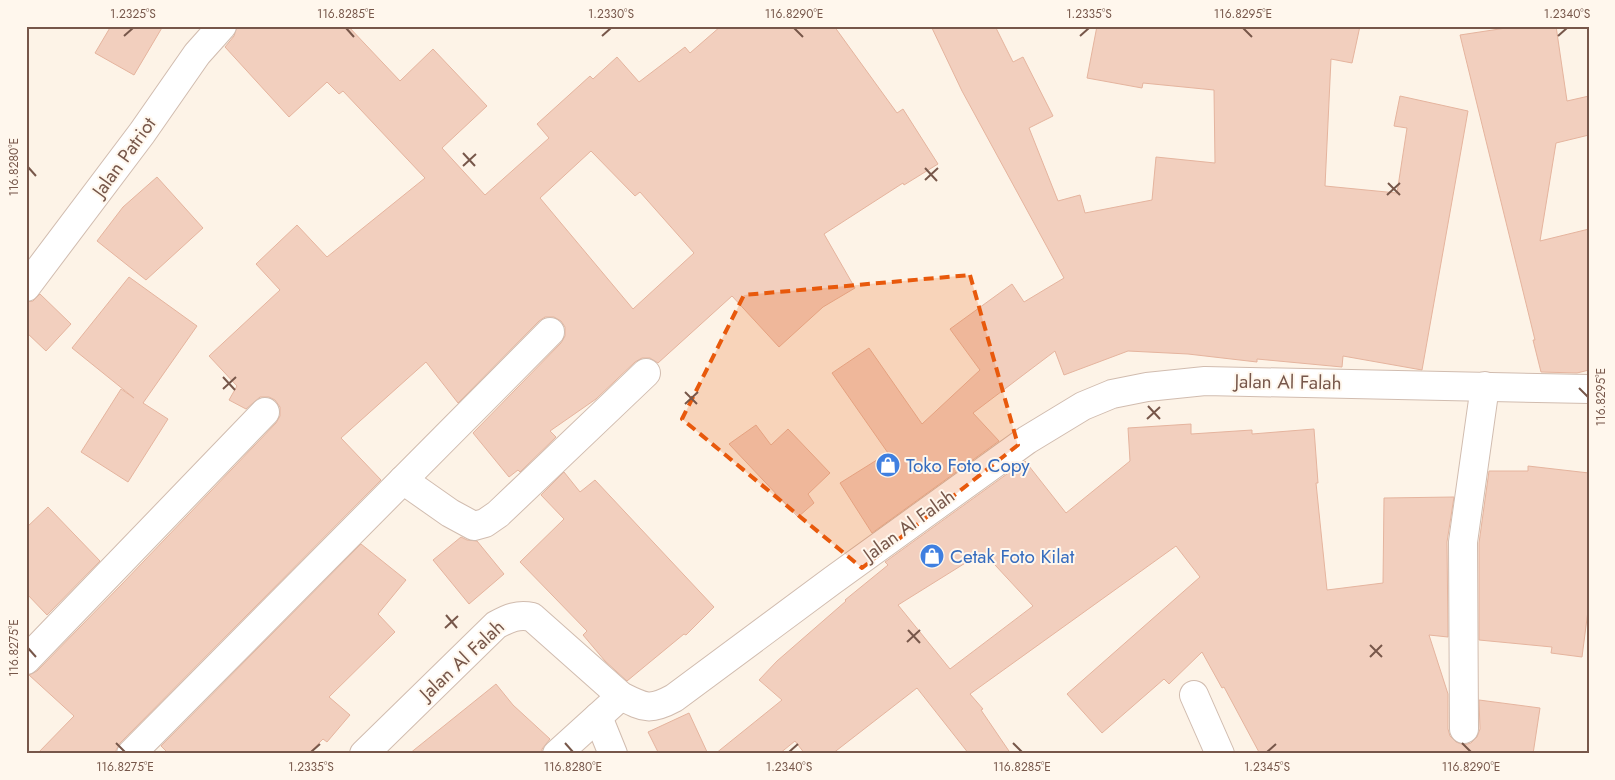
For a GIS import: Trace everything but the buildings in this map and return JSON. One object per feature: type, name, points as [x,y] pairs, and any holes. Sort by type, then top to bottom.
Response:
[{"type":"street","name":"Jalan Patriot","points":[[26,287],[142,133],[197,54],[222,26]]},
{"type":"street","points":[[131,754],[550,332]]},
{"type":"street","points":[[403,480],[474,526],[485,523],[498,514],[646,372]]},
{"type":"street","name":"Jalan Al Falah","points":[[364,754],[496,624],[522,615],[532,617],[621,696],[649,708],[659,706],[674,698],[1027,440],[1083,406],[1112,394],[1147,387],[1205,380],[1589,389]]},
{"type":"street","points":[[1464,729],[1463,542],[1485,386]]},
{"type":"street","points":[[26,660],[265,412]]},
{"type":"street","points":[[1194,695],[1220,754]]},
{"type":"street","points":[[558,754],[621,696]]},
{"type":"street","points":[[598,717],[613,754]]},
{"type":"highlighted area","points":[[970,275],[1018,445],[862,568],[682,419],[744,295]]},
{"type":"place","name":"Toko Foto Copy","points":[[888,465]]},
{"type":"place","name":"Cetak Foto Kilat","points":[[932,556]]}]
